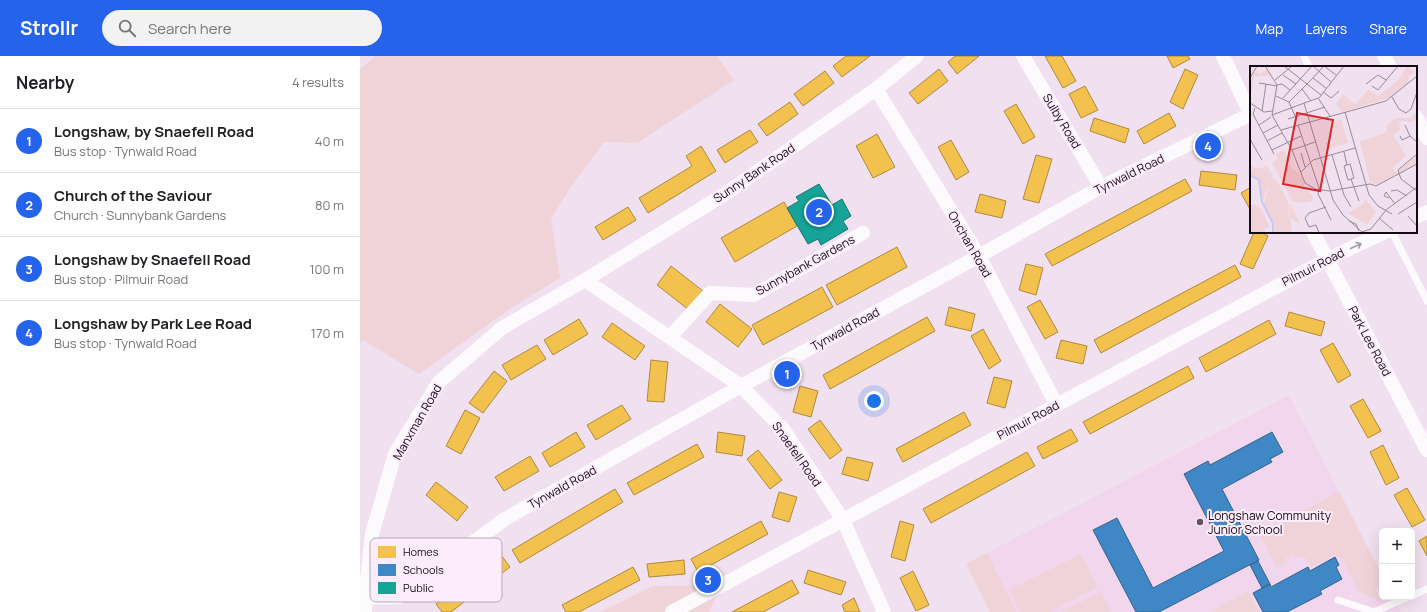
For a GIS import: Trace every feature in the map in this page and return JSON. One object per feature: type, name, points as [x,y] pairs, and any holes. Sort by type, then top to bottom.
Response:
[{"type":"street","name":"Sunny Bank Road","points":[[585,280],[725,194],[876,89],[917,56]]},
{"type":"street","name":"Sulby Road","points":[[1023,56],[1101,187]]},
{"type":"street","points":[[1223,56],[1250,112]]},
{"type":"street","points":[[1384,56],[1389,66]]},
{"type":"street","name":"Onchan Road","points":[[876,89],[979,256],[1056,404]]},
{"type":"street","name":"Tynwald Road","points":[[479,538],[505,519],[741,386],[979,256],[1101,187],[1250,114]]},
{"type":"street","points":[[1417,119],[1427,138]]},
{"type":"street","points":[[1417,217],[1427,212]]},
{"type":"street","name":"Sunnybank Gardens","points":[[670,338],[710,293],[754,295],[863,233]]},
{"type":"street","name":"Park Lee Road","points":[[1314,233],[1427,450]]},
{"type":"street","name":"Pilmuir Road","points":[[672,612],[1056,404],[1328,259],[1383,233]]},
{"type":"street","name":"Snaefell Road","points":[[585,280],[741,386],[784,430],[843,520],[884,612]]},
{"type":"street","name":"Manxman Road","points":[[371,538],[395,454],[439,382],[502,328],[585,280]]},
{"type":"street","name":"Manxman Road","points":[[363,603],[370,549]]},
{"type":"lane","points":[[1304,56],[1309,66]]},
{"type":"lane","points":[[1393,233],[1427,301]]},
{"type":"lane","points":[[1415,595],[1427,589]]},
{"type":"lane","points":[[1338,600],[1374,612],[1401,600]]},
{"type":"shaded area","points":[[376,56],[717,56],[734,80],[637,143],[604,142],[572,185],[551,219],[560,278],[511,308],[419,374],[363,340],[360,343],[360,69]]},
{"type":"shaded area","name":"Longshaw Community Junior School","points":[[1289,395],[1379,569],[1379,600],[1395,600],[1401,612],[990,612],[966,564]]},
{"type":"shaded area","points":[[1339,491],[1379,569],[1379,588],[1376,590],[1379,596],[1379,600],[1381,600],[1383,603],[1359,592],[1342,559],[1334,555],[1311,568],[1307,559],[1302,556],[1295,559],[1293,554],[1285,558],[1287,563],[1277,568],[1260,534],[1288,519],[1291,523],[1299,518],[1298,514]]},
{"type":"shaded area","points":[[987,553],[1017,612],[990,612],[966,564]]},
{"type":"shaded area","points":[[1081,554],[1098,587],[1049,612],[1020,612],[1009,590]]},
{"type":"shaded area","points":[[722,585],[709,612],[601,612],[652,586]]},
{"type":"shaded area","points":[[1248,591],[1259,612],[1210,612]]},
{"type":"shaded area","points":[[1101,592],[1111,612],[1061,612]]},
{"type":"building: Homes","points":[[846,56],[870,56],[842,77],[833,66]]},
{"type":"building: Homes","points":[[955,56],[979,56],[957,74],[948,62]]},
{"type":"building: Homes","points":[[1045,56],[1062,56],[1076,81],[1063,88]]},
{"type":"building: Homes","points":[[1167,56],[1188,56],[1190,59],[1173,68]]},
{"type":"building: Homes","points":[[939,69],[948,81],[918,104],[909,93]]},
{"type":"building: Homes","points":[[1185,69],[1198,75],[1183,109],[1170,102]]},
{"type":"building: Homes","points":[[825,71],[834,83],[803,106],[794,94]]},
{"type":"building: Homes","points":[[1085,86],[1098,110],[1081,118],[1069,94]]},
{"type":"building: Homes","points":[[790,102],[798,114],[767,136],[758,124]]},
{"type":"building: Homes","points":[[1016,104],[1035,137],[1023,144],[1004,111]]},
{"type":"building: Homes","points":[[1169,113],[1176,126],[1144,144],[1137,131]]},
{"type":"building: Homes","points":[[1094,118],[1129,129],[1125,143],[1090,131]]},
{"type":"building: Homes","points":[[750,130],[758,142],[725,163],[717,150]]},
{"type":"building: Homes","points":[[877,134],[895,167],[873,178],[856,146]]},
{"type":"building: Homes","points":[[951,140],[969,172],[956,180],[938,147]]},
{"type":"building: Homes","points":[[701,146],[716,171],[648,213],[639,198],[692,166],[686,156]]},
{"type":"building: Homes","points":[[1036,155],[1052,159],[1039,203],[1023,199]]},
{"type":"building: Homes","points":[[1201,171],[1237,175],[1235,190],[1199,185]]},
{"type":"building: Homes","points":[[1185,179],[1192,191],[1052,266],[1045,254]]},
{"type":"building: Homes","points":[[1250,188],[1250,209],[1241,193]]},
{"type":"building: Homes","points":[[980,194],[1006,201],[1002,218],[975,212]]},
{"type":"building: Homes","points":[[784,202],[797,226],[735,262],[721,238]]},
{"type":"building: Homes","points":[[628,207],[636,220],[603,240],[595,227]]},
{"type":"building: Homes","points":[[1254,233],[1262,233],[1268,236],[1253,269],[1240,264]]},
{"type":"building: Homes","points":[[897,247],[907,267],[837,305],[826,285]]},
{"type":"building: Homes","points":[[1026,264],[1043,268],[1036,295],[1019,290]]},
{"type":"building: Homes","points":[[1235,265],[1241,277],[1101,353],[1094,340]]},
{"type":"building: Homes","points":[[671,266],[703,291],[689,310],[657,285]]},
{"type":"building: Homes","points":[[822,287],[833,307],[763,345],[752,325]]},
{"type":"building: Homes","points":[[1040,300],[1058,332],[1045,339],[1027,307]]},
{"type":"building: Homes","points":[[720,304],[752,329],[738,347],[706,322]]},
{"type":"building: Homes","points":[[949,307],[975,314],[971,331],[945,325]]},
{"type":"building: Homes","points":[[1289,312],[1325,322],[1321,336],[1285,326]]},
{"type":"building: Homes","points":[[927,317],[935,331],[830,389],[823,375]]},
{"type":"building: Homes","points":[[579,319],[588,334],[553,355],[544,340]]},
{"type":"building: Homes","points":[[1269,320],[1276,334],[1206,372],[1199,358]]},
{"type":"building: Homes","points":[[612,323],[645,346],[635,360],[602,337]]},
{"type":"building: Homes","points":[[983,329],[1001,361],[989,369],[971,336]]},
{"type":"building: Homes","points":[[1061,340],[1087,346],[1083,364],[1056,358]]},
{"type":"building: Homes","points":[[1333,343],[1351,375],[1338,383],[1320,350]]},
{"type":"building: Homes","points":[[537,345],[546,359],[511,380],[502,365]]},
{"type":"building: Homes","points":[[651,360],[668,362],[664,402],[647,401]]},
{"type":"building: Homes","points":[[1188,366],[1194,378],[1090,434],[1083,422]]},
{"type":"building: Homes","points":[[494,371],[507,381],[483,413],[469,403]]},
{"type":"building: Homes","points":[[994,377],[1012,381],[1005,408],[987,403]]},
{"type":"building: Homes","points":[[800,386],[818,391],[811,417],[793,412]]},
{"type":"building: Homes","points":[[1363,399],[1381,431],[1368,438],[1350,406]]},
{"type":"building: Homes","points":[[622,405],[631,419],[596,440],[587,425]]},
{"type":"building: Homes","points":[[465,410],[480,418],[461,454],[446,446]]},
{"type":"building: Homes","points":[[964,412],[971,425],[903,462],[896,449]]},
{"type":"building: Homes","points":[[820,420],[842,450],[830,459],[808,429]]},
{"type":"building: Homes","points":[[1071,429],[1078,441],[1043,459],[1037,447]]},
{"type":"building: Homes","points":[[576,432],[585,447],[550,467],[542,453]]},
{"type":"building: Homes","points":[[718,432],[745,436],[742,456],[716,452]]},
{"type":"building: Homes","points":[[697,444],[704,457],[634,495],[627,483]]},
{"type":"building: Homes","points":[[1383,445],[1399,478],[1386,485],[1370,452]]},
{"type":"building: Homes","points":[[758,450],[782,480],[770,489],[747,459]]},
{"type":"building: Homes","points":[[1027,452],[1035,466],[931,523],[923,509]]},
{"type":"building: Homes","points":[[530,456],[539,471],[504,491],[495,477]]},
{"type":"building: Homes","points":[[847,457],[873,463],[868,481],[842,474]]},
{"type":"building: Homes","points":[[436,482],[468,507],[457,521],[426,495]]},
{"type":"building: Homes","points":[[1407,488],[1425,520],[1412,527],[1394,495]]},
{"type":"building: Homes","points":[[615,489],[623,502],[520,563],[512,550]]},
{"type":"building: Homes","points":[[779,492],[797,497],[789,522],[772,517]]},
{"type":"building: Homes","points":[[761,521],[768,534],[698,572],[691,559]]},
{"type":"building: Homes","points":[[900,521],[914,525],[905,561],[891,557]]},
{"type":"building: Homes","points":[[1427,536],[1427,556],[1419,541]]},
{"type":"building: Homes","points":[[502,556],[510,567],[502,573]]},
{"type":"building: Homes","points":[[684,560],[685,574],[649,577],[647,564]]},
{"type":"building: Homes","points":[[633,567],[640,580],[579,612],[566,612],[562,605]]},
{"type":"building: Homes","points":[[808,570],[846,582],[841,595],[804,583]]},
{"type":"building: Homes","points":[[913,571],[929,605],[916,611],[900,578]]},
{"type":"building: Homes","points":[[792,580],[799,593],[763,612],[732,612]]},
{"type":"building: Homes","points":[[854,598],[860,612],[845,612],[842,605]]},
{"type":"building: Homes","points":[[439,602],[464,602],[451,612],[442,612],[436,604]]},
{"type":"building: Schools","points":[[1272,432],[1283,452],[1270,459],[1272,462],[1222,489],[1259,560],[1159,612],[1136,612],[1093,530],[1117,518],[1153,588],[1224,551],[1184,474],[1208,461],[1210,465]]},
{"type":"building: Schools","points":[[1335,557],[1339,565],[1336,567],[1342,579],[1320,591],[1322,594],[1287,612],[1263,612],[1253,593],[1270,584],[1271,587],[1308,567],[1310,571]]},
{"type":"building: Schools","points":[[1258,561],[1270,584],[1262,588],[1250,565]]},
{"type":"building: Public","points":[[819,184],[832,205],[842,199],[851,216],[843,221],[848,229],[821,245],[818,239],[808,244],[787,208],[799,201],[796,197]]},
{"type":"place","name":"Longshaw by Park Lee Road","points":[[1208,146]]},
{"type":"place","name":"Church of the Saviour","points":[[819,212]]},
{"type":"place","name":"Longshaw, by Snaefell Road","points":[[787,374]]},
{"type":"place","name":"Longshaw Community Junior School","points":[[1200,522]]},
{"type":"place","name":"Longshaw by Snaefell Road","points":[[708,580]]}]
